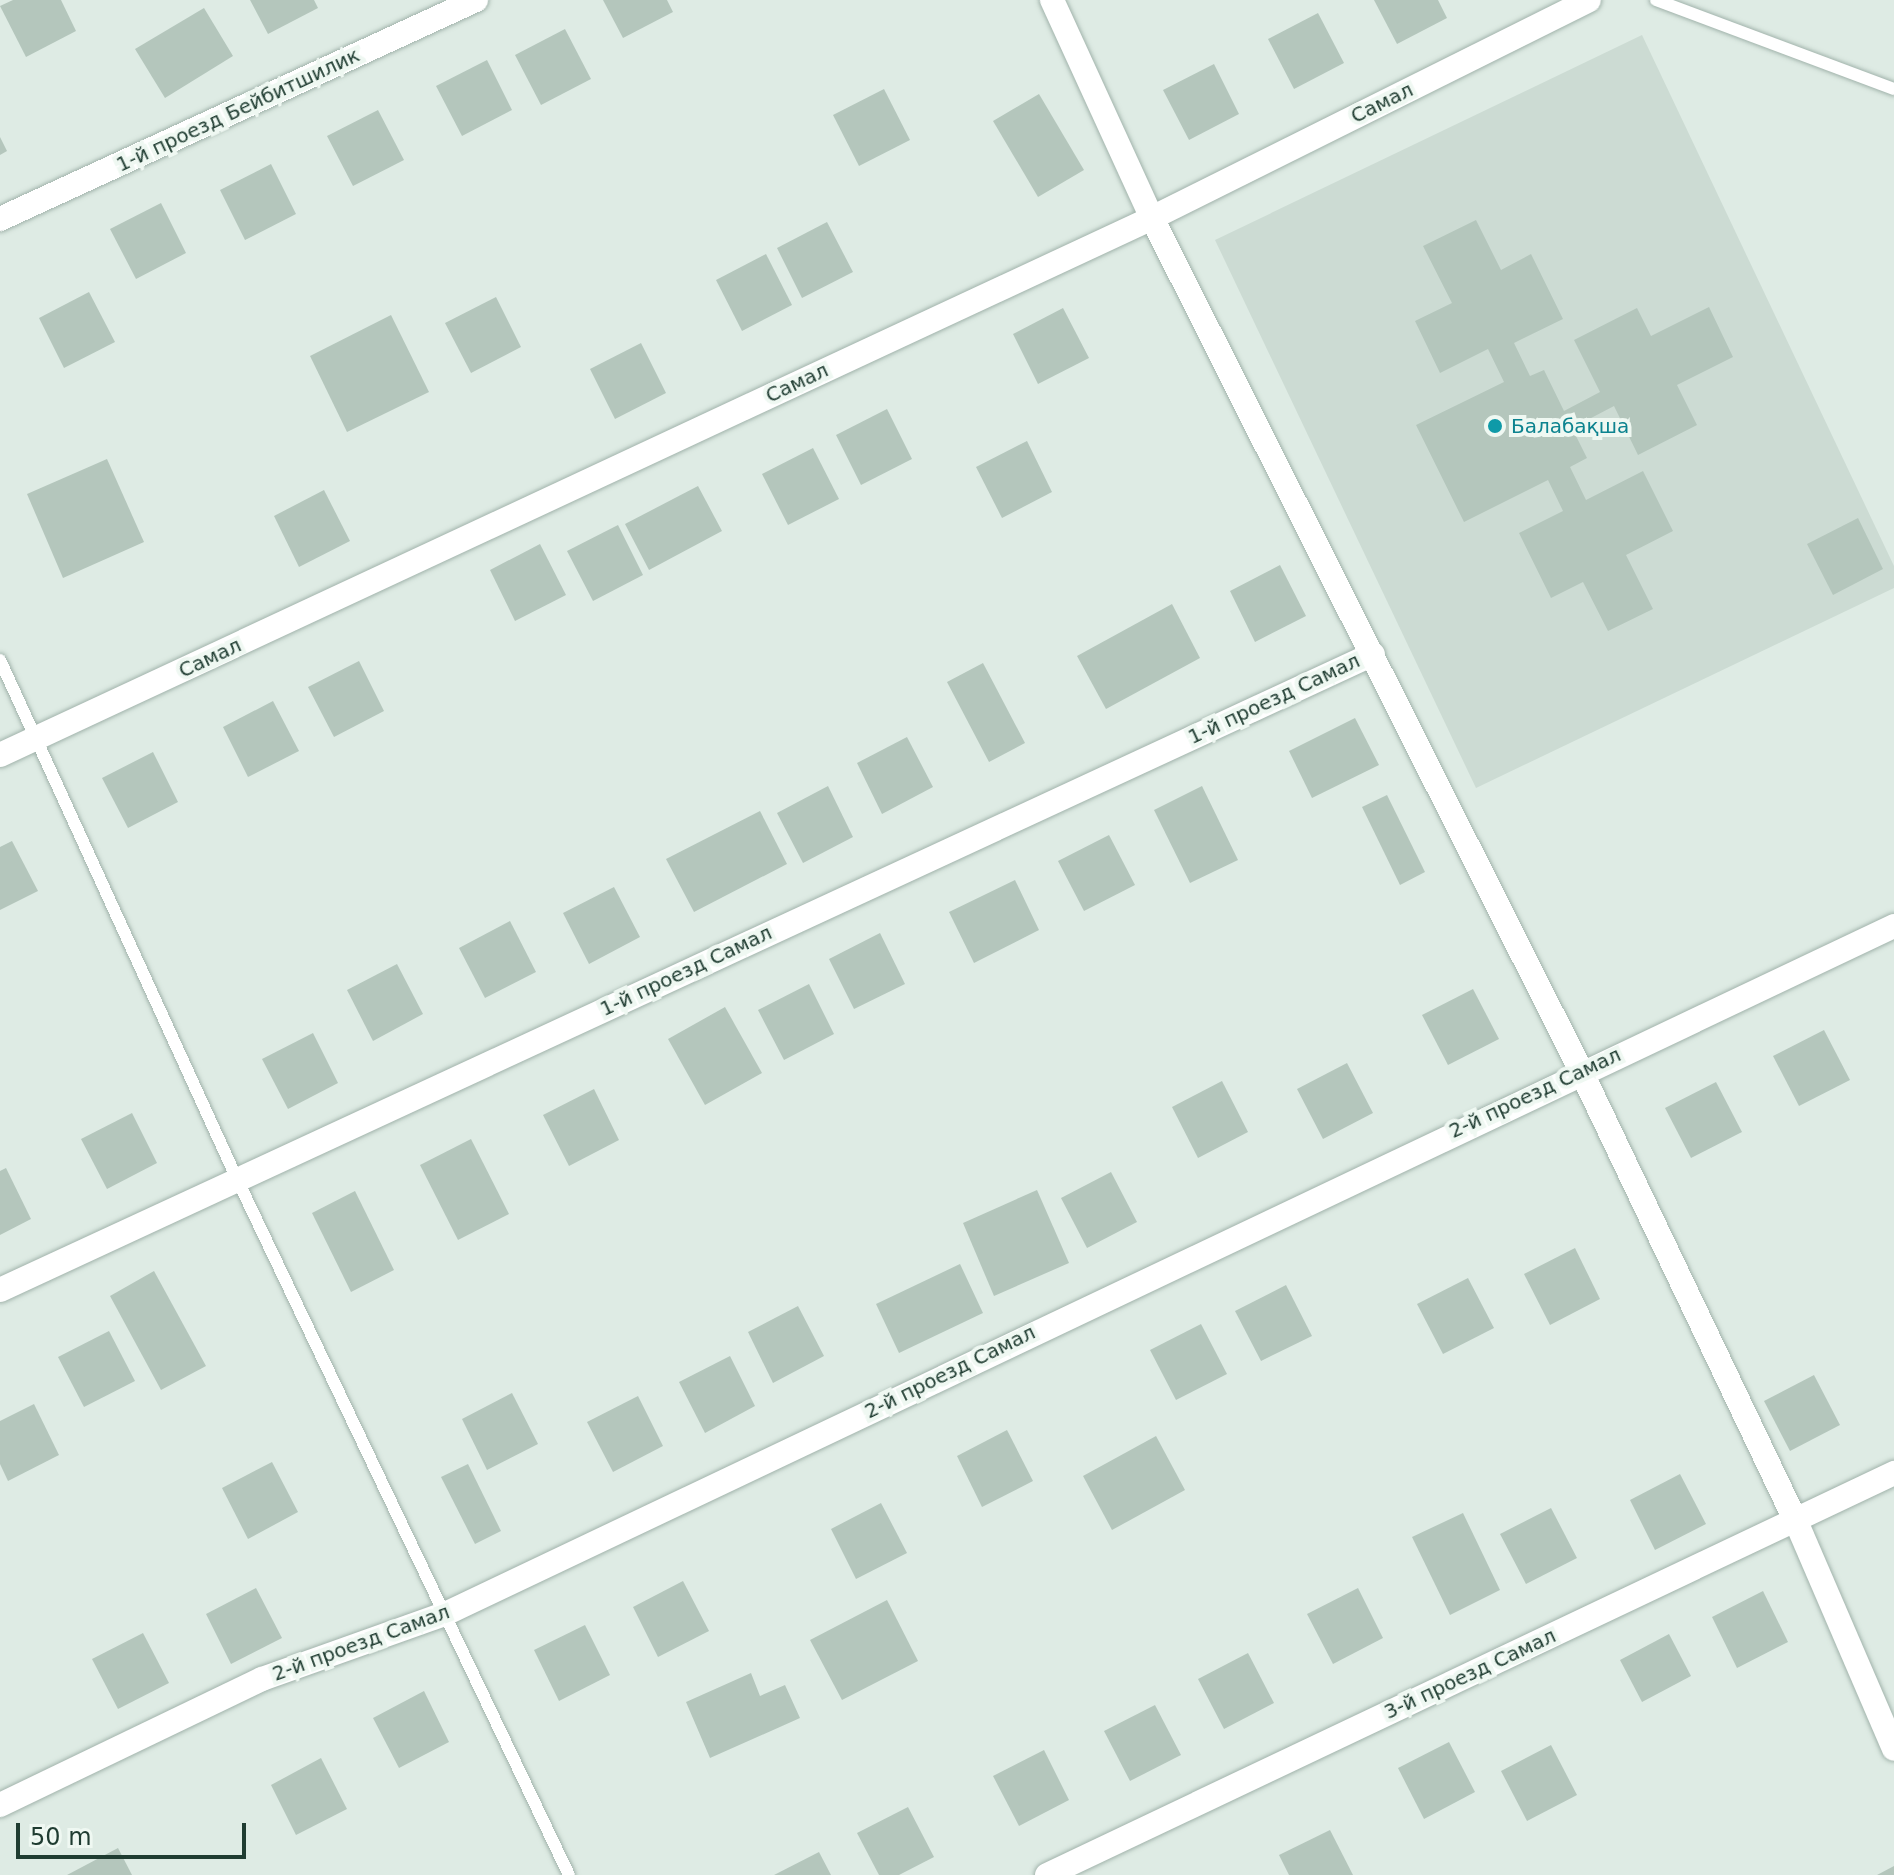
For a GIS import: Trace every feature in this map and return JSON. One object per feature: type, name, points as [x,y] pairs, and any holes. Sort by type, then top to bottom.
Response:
[{"type":"street","name":"1-й проезд Бейбитшилик","points":[[0,219],[476,0]]},
{"type":"street","points":[[1052,0],[1152,218],[1581,1071],[1795,1519],[1894,1749]]},
{"type":"street","name":"Самал","points":[[0,755],[1152,218],[1589,0]]},
{"type":"street","name":"1-й проезд Самал","points":[[0,1290],[1373,654]]},
{"type":"street","name":"2-й проезд Самал","points":[[0,1805],[262,1679],[445,1614],[1581,1071],[1894,926]]},
{"type":"street","name":"3-й проезд Самал","points":[[1047,1875],[1894,1473]]},
{"type":"lane","points":[[1656,0],[1894,89]]},
{"type":"lane","points":[[0,660],[237,1179],[569,1875]]},
{"type":"shaded area","points":[[1642,35],[1894,566],[1894,588],[1476,788],[1215,240]]},
{"type":"building","points":[[13,0],[61,0],[76,31],[26,57],[0,6]]},
{"type":"building","points":[[250,0],[314,0],[318,8],[268,34]]},
{"type":"building","points":[[603,0],[667,0],[673,12],[623,38]]},
{"type":"building","points":[[1374,0],[1438,0],[1447,18],[1397,44]]},
{"type":"building","points":[[204,8],[233,56],[165,98],[135,49]]},
{"type":"building","points":[[1318,13],[1344,63],[1294,89],[1268,39]]},
{"type":"building","points":[[565,29],[591,79],[541,105],[515,55]]},
{"type":"building","points":[[487,60],[512,110],[462,136],[436,86]]},
{"type":"building","points":[[1214,64],[1239,114],[1189,140],[1163,90]]},
{"type":"building","points":[[884,89],[910,140],[859,166],[833,115]]},
{"type":"building","points":[[1039,94],[1084,170],[1038,197],[993,121]]},
{"type":"building","points":[[378,110],[404,160],[353,186],[327,136]]},
{"type":"building","points":[[0,137],[7,151],[0,155]]},
{"type":"building","points":[[271,164],[296,214],[245,240],[220,190]]},
{"type":"building","points":[[161,203],[186,253],[136,279],[110,229]]},
{"type":"building","name":"Балабақша","points":[[1476,220],[1501,270],[1531,254],[1563,319],[1514,343],[1530,376],[1544,370],[1564,411],[1600,392],[1574,340],[1637,308],[1651,336],[1709,307],[1733,357],[1677,385],[1697,425],[1638,455],[1614,406],[1572,428],[1587,458],[1570,467],[1586,500],[1643,471],[1673,531],[1626,555],[1653,609],[1608,631],[1583,582],[1551,598],[1519,533],[1563,511],[1548,480],[1464,522],[1416,425],[1504,382],[1488,349],[1440,373],[1415,321],[1452,303],[1423,246]]},
{"type":"building","points":[[827,222],[853,272],[802,298],[777,248]]},
{"type":"building","points":[[766,254],[792,305],[742,331],[716,280]]},
{"type":"building","points":[[89,292],[115,342],[64,368],[39,318]]},
{"type":"building","points":[[496,297],[521,347],[471,373],[445,323]]},
{"type":"building","points":[[1063,308],[1089,358],[1038,384],[1013,334]]},
{"type":"building","points":[[391,315],[429,392],[347,432],[310,356]]},
{"type":"building","points":[[641,343],[666,393],[615,419],[590,369]]},
{"type":"building","points":[[887,409],[912,459],[861,485],[836,435]]},
{"type":"building","points":[[1027,441],[1052,492],[1002,518],[976,467]]},
{"type":"building","points":[[813,448],[839,499],[788,525],[762,474]]},
{"type":"building","points":[[107,459],[144,542],[63,578],[27,494]]},
{"type":"building","points":[[698,486],[722,531],[649,570],[625,524]]},
{"type":"building","points":[[324,490],[350,541],[299,567],[274,516]]},
{"type":"building","points":[[1858,518],[1883,569],[1833,595],[1807,544]]},
{"type":"building","points":[[618,525],[643,575],[593,601],[567,551]]},
{"type":"building","points":[[540,544],[566,595],[515,621],[490,570]]},
{"type":"building","points":[[1280,565],[1306,616],[1255,642],[1230,591]]},
{"type":"building","points":[[1172,604],[1200,658],[1106,709],[1077,656]]},
{"type":"building","points":[[359,661],[384,711],[334,737],[308,687]]},
{"type":"building","points":[[983,663],[1025,743],[989,762],[947,682]]},
{"type":"building","points":[[273,701],[299,751],[248,777],[223,727]]},
{"type":"building","points":[[1355,718],[1379,765],[1312,798],[1289,751]]},
{"type":"building","points":[[907,737],[933,787],[882,814],[857,763]]},
{"type":"building","points":[[153,752],[178,802],[128,828],[102,778]]},
{"type":"building","points":[[828,786],[853,837],[803,863],[777,813]]},
{"type":"building","points":[[1202,786],[1238,860],[1190,883],[1154,810]]},
{"type":"building","points":[[1387,795],[1425,872],[1400,885],[1362,807]]},
{"type":"building","points":[[760,811],[787,864],[694,912],[666,859]]},
{"type":"building","points":[[1109,835],[1135,885],[1084,911],[1058,861]]},
{"type":"building","points":[[12,841],[38,891],[0,910],[0,847]]},
{"type":"building","points":[[1015,880],[1039,930],[974,963],[949,912]]},
{"type":"building","points":[[614,887],[640,937],[589,964],[563,913]]},
{"type":"building","points":[[510,921],[536,972],[485,998],[459,948]]},
{"type":"building","points":[[880,933],[905,984],[854,1009],[829,959]]},
{"type":"building","points":[[397,964],[423,1014],[373,1041],[347,990]]},
{"type":"building","points":[[809,984],[834,1034],[784,1060],[758,1010]]},
{"type":"building","points":[[1473,989],[1499,1039],[1448,1065],[1422,1015]]},
{"type":"building","points":[[725,1007],[762,1073],[705,1105],[668,1039]]},
{"type":"building","points":[[1824,1030],[1850,1080],[1799,1106],[1773,1056]]},
{"type":"building","points":[[313,1033],[338,1083],[288,1109],[262,1059]]},
{"type":"building","points":[[1347,1063],[1373,1113],[1323,1139],[1297,1089]]},
{"type":"building","points":[[1222,1081],[1248,1132],[1198,1158],[1172,1107]]},
{"type":"building","points":[[1716,1082],[1742,1132],[1691,1158],[1665,1108]]},
{"type":"building","points":[[594,1089],[619,1140],[569,1166],[543,1115]]},
{"type":"building","points":[[132,1113],[157,1163],[107,1189],[81,1139]]},
{"type":"building","points":[[471,1139],[509,1214],[458,1240],[420,1165]]},
{"type":"building","points":[[6,1168],[31,1219],[0,1235],[0,1171]]},
{"type":"building","points":[[1111,1172],[1137,1222],[1087,1248],[1061,1198]]},
{"type":"building","points":[[1037,1190],[1069,1263],[994,1296],[963,1223]]},
{"type":"building","points":[[355,1191],[394,1270],[351,1292],[312,1213]]},
{"type":"building","points":[[1575,1248],[1600,1299],[1550,1325],[1524,1274]]},
{"type":"building","points":[[960,1264],[983,1313],[899,1353],[876,1304]]},
{"type":"building","points":[[154,1271],[206,1366],[161,1390],[110,1296]]},
{"type":"building","points":[[1468,1278],[1494,1328],[1443,1354],[1417,1304]]},
{"type":"building","points":[[1286,1285],[1312,1336],[1261,1361],[1235,1311]]},
{"type":"building","points":[[798,1306],[824,1356],[773,1383],[748,1332]]},
{"type":"building","points":[[1201,1324],[1227,1374],[1176,1400],[1150,1350]]},
{"type":"building","points":[[109,1331],[135,1381],[84,1407],[58,1357]]},
{"type":"building","points":[[730,1356],[755,1406],[705,1433],[679,1382]]},
{"type":"building","points":[[1814,1375],[1840,1425],[1790,1451],[1764,1401]]},
{"type":"building","points":[[512,1393],[538,1444],[487,1470],[462,1419]]},
{"type":"building","points":[[638,1396],[663,1446],[613,1472],[587,1422]]},
{"type":"building","points":[[34,1404],[59,1455],[8,1481],[0,1464],[0,1421]]},
{"type":"building","points":[[1007,1430],[1033,1481],[982,1507],[957,1456]]},
{"type":"building","points":[[1156,1436],[1185,1490],[1112,1530],[1083,1476]]},
{"type":"building","points":[[272,1462],[298,1512],[248,1539],[222,1488]]},
{"type":"building","points":[[468,1464],[501,1531],[475,1544],[441,1477]]},
{"type":"building","points":[[1680,1474],[1706,1524],[1655,1550],[1630,1500]]},
{"type":"building","points":[[881,1503],[907,1553],[856,1579],[831,1529]]},
{"type":"building","points":[[1551,1508],[1577,1558],[1526,1584],[1500,1534]]},
{"type":"building","points":[[1463,1513],[1500,1590],[1450,1615],[1412,1537]]},
{"type":"building","points":[[683,1581],[709,1631],[658,1657],[633,1607]]},
{"type":"building","points":[[256,1588],[282,1638],[231,1664],[206,1614]]},
{"type":"building","points":[[1358,1588],[1383,1638],[1333,1664],[1307,1614]]},
{"type":"building","points":[[1763,1591],[1788,1642],[1737,1668],[1712,1617]]},
{"type":"building","points":[[887,1600],[918,1661],[842,1700],[810,1640]]},
{"type":"building","points":[[585,1625],[610,1675],[559,1701],[534,1650]]},
{"type":"building","points":[[143,1633],[169,1683],[118,1709],[92,1659]]},
{"type":"building","points":[[1669,1634],[1691,1676],[1642,1702],[1620,1660]]},
{"type":"building","points":[[1248,1653],[1274,1703],[1224,1729],[1198,1679]]},
{"type":"building","points":[[751,1673],[760,1696],[785,1685],[800,1718],[710,1758],[686,1702]]},
{"type":"building","points":[[424,1691],[449,1742],[399,1768],[373,1718]]},
{"type":"building","points":[[1155,1705],[1181,1755],[1130,1781],[1104,1731]]},
{"type":"building","points":[[1449,1742],[1475,1792],[1424,1819],[1398,1768]]},
{"type":"building","points":[[1551,1745],[1577,1795],[1527,1821],[1501,1771]]},
{"type":"building","points":[[1044,1750],[1069,1800],[1019,1826],[993,1776]]},
{"type":"building","points":[[321,1758],[347,1809],[296,1835],[271,1785]]},
{"type":"building","points":[[908,1807],[934,1857],[899,1875],[879,1875],[857,1833]]},
{"type":"building","points":[[1330,1830],[1353,1875],[1289,1875],[1279,1855]]},
{"type":"building","points":[[118,1848],[132,1875],[67,1875]]},
{"type":"building","points":[[819,1852],[831,1875],[774,1875]]},
{"type":"building","points":[[1894,1866],[1894,1875],[1877,1875]]},
{"type":"place","name":"Балабақша","points":[[1495,426]]}]
